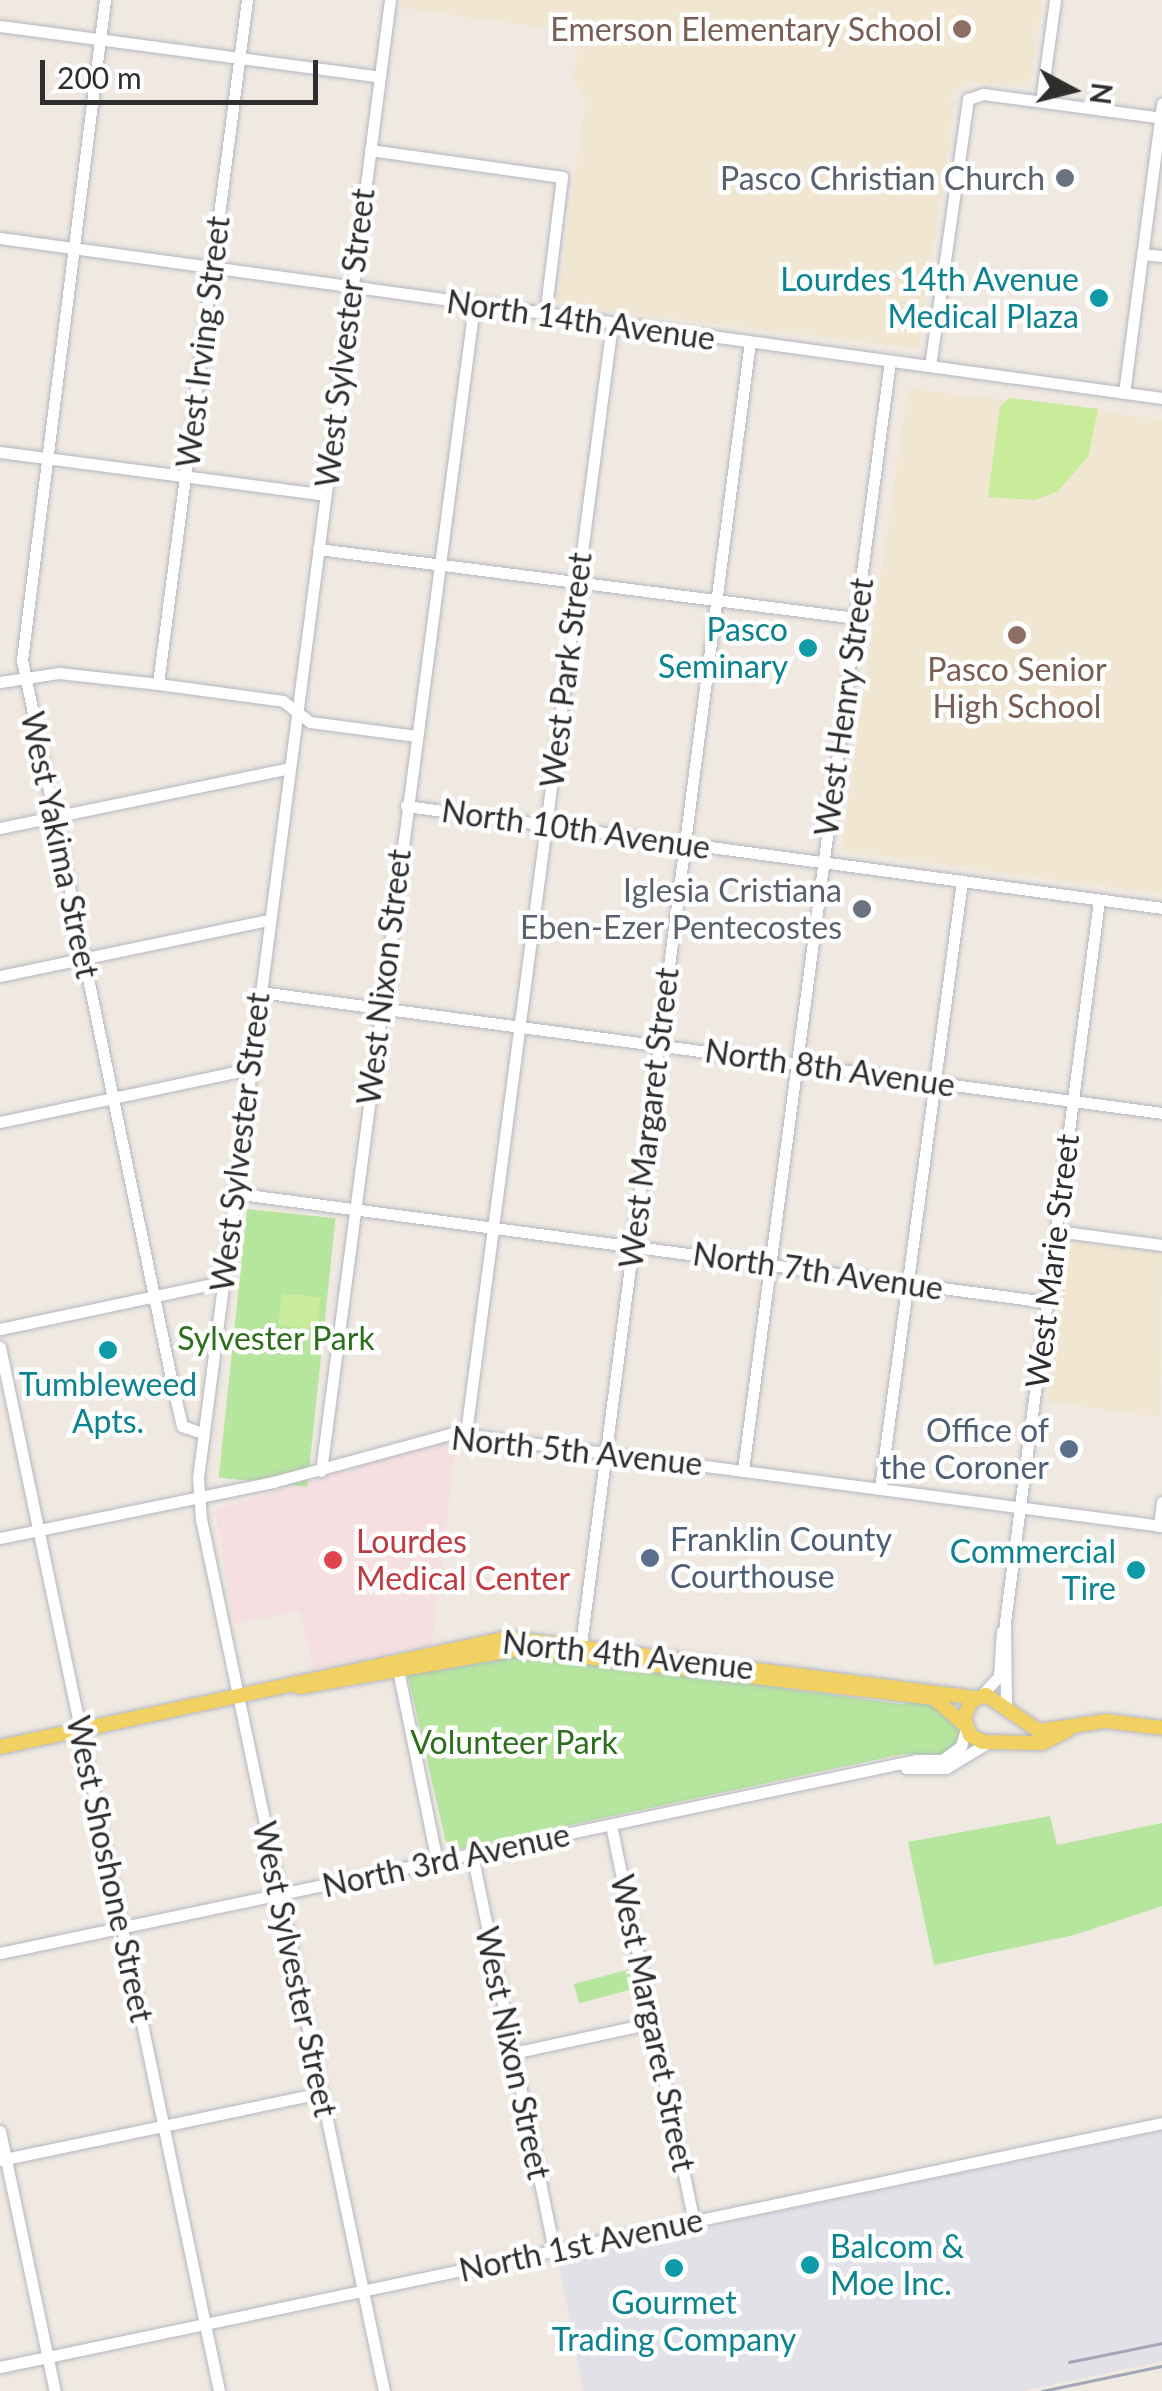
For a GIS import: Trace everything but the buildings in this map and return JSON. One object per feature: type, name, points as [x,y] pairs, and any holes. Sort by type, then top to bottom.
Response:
[{"type":"main road","name":"North 4th Avenue","points":[[0,1747],[283,1686],[332,1684],[497,1638],[934,1698],[948,1704],[965,1726],[992,1741]]},
{"type":"main road","name":"North 4th Avenue","points":[[580,1651],[979,1697],[1008,1706]]},
{"type":"main road","points":[[965,1726],[979,1697]]},
{"type":"main road","points":[[1008,1706],[1034,1729],[1068,1730],[1106,1721],[1162,1728]]},
{"type":"main road","points":[[992,1741],[1008,1729],[1008,1706]]},
{"type":"main road","points":[[992,1741],[1048,1742],[1068,1730]]},
{"type":"street","name":"West Yakima Street","points":[[106,0],[47,458],[25,677],[182,1426],[202,1434]]},
{"type":"street","name":"West Irving Street","points":[[158,684],[247,0]]},
{"type":"street","name":"West Sylvester Street","points":[[384,2391],[198,1496],[202,1434],[390,0]]},
{"type":"street","points":[[1041,101],[1054,0]]},
{"type":"street","points":[[0,26],[380,77]]},
{"type":"street","points":[[930,366],[963,107],[972,96],[1041,101],[1161,118]]},
{"type":"street","points":[[1124,392],[1162,103]]},
{"type":"street","points":[[370,150],[562,177],[544,315]]},
{"type":"street","name":"North 14th Avenue","points":[[0,238],[1162,398]]},
{"type":"street","points":[[1142,254],[1162,256]]},
{"type":"street","name":"West Nixon Street","points":[[320,1471],[474,305]]},
{"type":"street","name":"West Park Street","points":[[466,1433],[612,324]]},
{"type":"street","name":"West Margaret Street","points":[[580,1651],[750,342]]},
{"type":"street","name":"West Henry Street","points":[[743,1470],[890,361]]},
{"type":"street","points":[[0,452],[325,495]]},
{"type":"street","points":[[318,548],[856,618]]},
{"type":"street","points":[[0,682],[67,673],[158,684],[283,701],[310,722],[416,736]]},
{"type":"street","points":[[0,828],[289,768]]},
{"type":"street","name":"North 10th Avenue","points":[[406,806],[1162,908]]},
{"type":"street","points":[[880,1488],[962,881]]},
{"type":"street","name":"West Marie Street","points":[[979,1697],[999,1676],[1099,900]]},
{"type":"street","points":[[0,976],[269,920]]},
{"type":"street","name":"North 8th Avenue","points":[[260,992],[1162,1113]]},
{"type":"street","points":[[0,1122],[249,1069]]},
{"type":"street","name":"North 7th Avenue","points":[[233,1193],[1047,1302]]},
{"type":"street","points":[[1056,1231],[1162,1245]]},
{"type":"street","points":[[0,1329],[222,1282]]},
{"type":"street","name":"West Shoshone Street","points":[[0,1347],[220,2391]]},
{"type":"street","name":"North 5th Avenue","points":[[0,1538],[320,1471],[408,1441],[466,1433],[1160,1526]]},
{"type":"street","points":[[1160,1526],[1162,1502]]},
{"type":"street","name":"West Marie Street","points":[[1005,1622],[1008,1706]]},
{"type":"street","points":[[396,1664],[438,1862]]},
{"type":"street","name":"North 3rd Avenue","points":[[0,1953],[948,1758],[961,1746],[965,1726]]},
{"type":"street","name":"North 3rd Avenue","points":[[891,1767],[946,1768],[992,1741]]},
{"type":"street","name":"West Margaret Street","points":[[611,1826],[694,2222]]},
{"type":"street","name":"West Nixon Street","points":[[472,1854],[554,2251]]},
{"type":"street","points":[[513,2053],[652,2023]]},
{"type":"street","points":[[3,2159],[321,2092]]},
{"type":"street","name":"North 1st Avenue","points":[[0,2367],[1162,2123]]},
{"type":"street","points":[[0,2131],[55,2391]]},
{"type":"shaded area","points":[[402,0],[1042,0],[1032,77],[1023,86],[969,82],[949,99],[955,100],[919,349],[557,304],[585,103],[573,79],[581,33],[401,8]]},
{"type":"shaded area","name":"Pasco Senior High School","points":[[908,388],[1162,419],[1162,894],[841,851]]},
{"type":"shaded area","points":[[1067,1241],[1162,1253],[1160,1417],[1047,1402]]},
{"type":"shaded area","name":"Lourdes Medical Center","points":[[433,1444],[456,1444],[432,1645],[313,1669],[300,1611],[234,1624],[215,1510]]},
{"type":"shaded area","points":[[1162,2131],[1162,2361],[1022,2391],[583,2391],[558,2258]]},
{"type":"green space","points":[[1010,398],[1098,409],[1088,457],[1057,492],[1034,500],[988,497],[1000,406]]},
{"type":"green space","name":"Sylvester Park","points":[[247,1209],[336,1218],[307,1487],[219,1478]]},
{"type":"green space","points":[[282,1293],[321,1298],[317,1330],[278,1325]]},
{"type":"green space","name":"Volunteer Park","points":[[532,1654],[901,1704],[929,1701],[961,1725],[960,1738],[947,1755],[903,1754],[448,1851],[407,1672],[488,1655]]},
{"type":"green space","points":[[1050,1816],[1057,1845],[1162,1823],[1162,1906],[1074,1935],[934,1965],[908,1842]]},
{"type":"green space","points":[[630,1969],[635,1988],[579,2003],[574,1984]]},
{"type":"railway","points":[[1069,2362],[1162,2343]]},
{"type":"railway","points":[[1042,2391],[1162,2366]]},
{"type":"place","name":"Emerson Elementary School","points":[[962,29]]},
{"type":"place","name":"Pasco Christian Church","points":[[1065,178]]},
{"type":"place","name":"Lourdes 14th Avenue Medical Plaza","points":[[1099,298]]},
{"type":"place","name":"Pasco Senior High School","points":[[1017,635]]},
{"type":"place","name":"Pasco Seminary","points":[[808,648]]},
{"type":"place","name":"Iglesia Cristiana Eben-Ezer Pentecostes","points":[[862,909]]},
{"type":"place","name":"Tumbleweed Apts.","points":[[108,1350]]},
{"type":"place","name":"Office of the Coroner","points":[[1069,1449]]},
{"type":"place","name":"Franklin County Courthouse","points":[[650,1558]]},
{"type":"place","name":"Lourdes Medical Center","points":[[333,1560]]},
{"type":"place","name":"Commercial Tire","points":[[1136,1570]]},
{"type":"place","name":"Balcom & Moe Inc.","points":[[810,2265]]},
{"type":"place","name":"Gourmet Trading Company","points":[[674,2268]]}]
